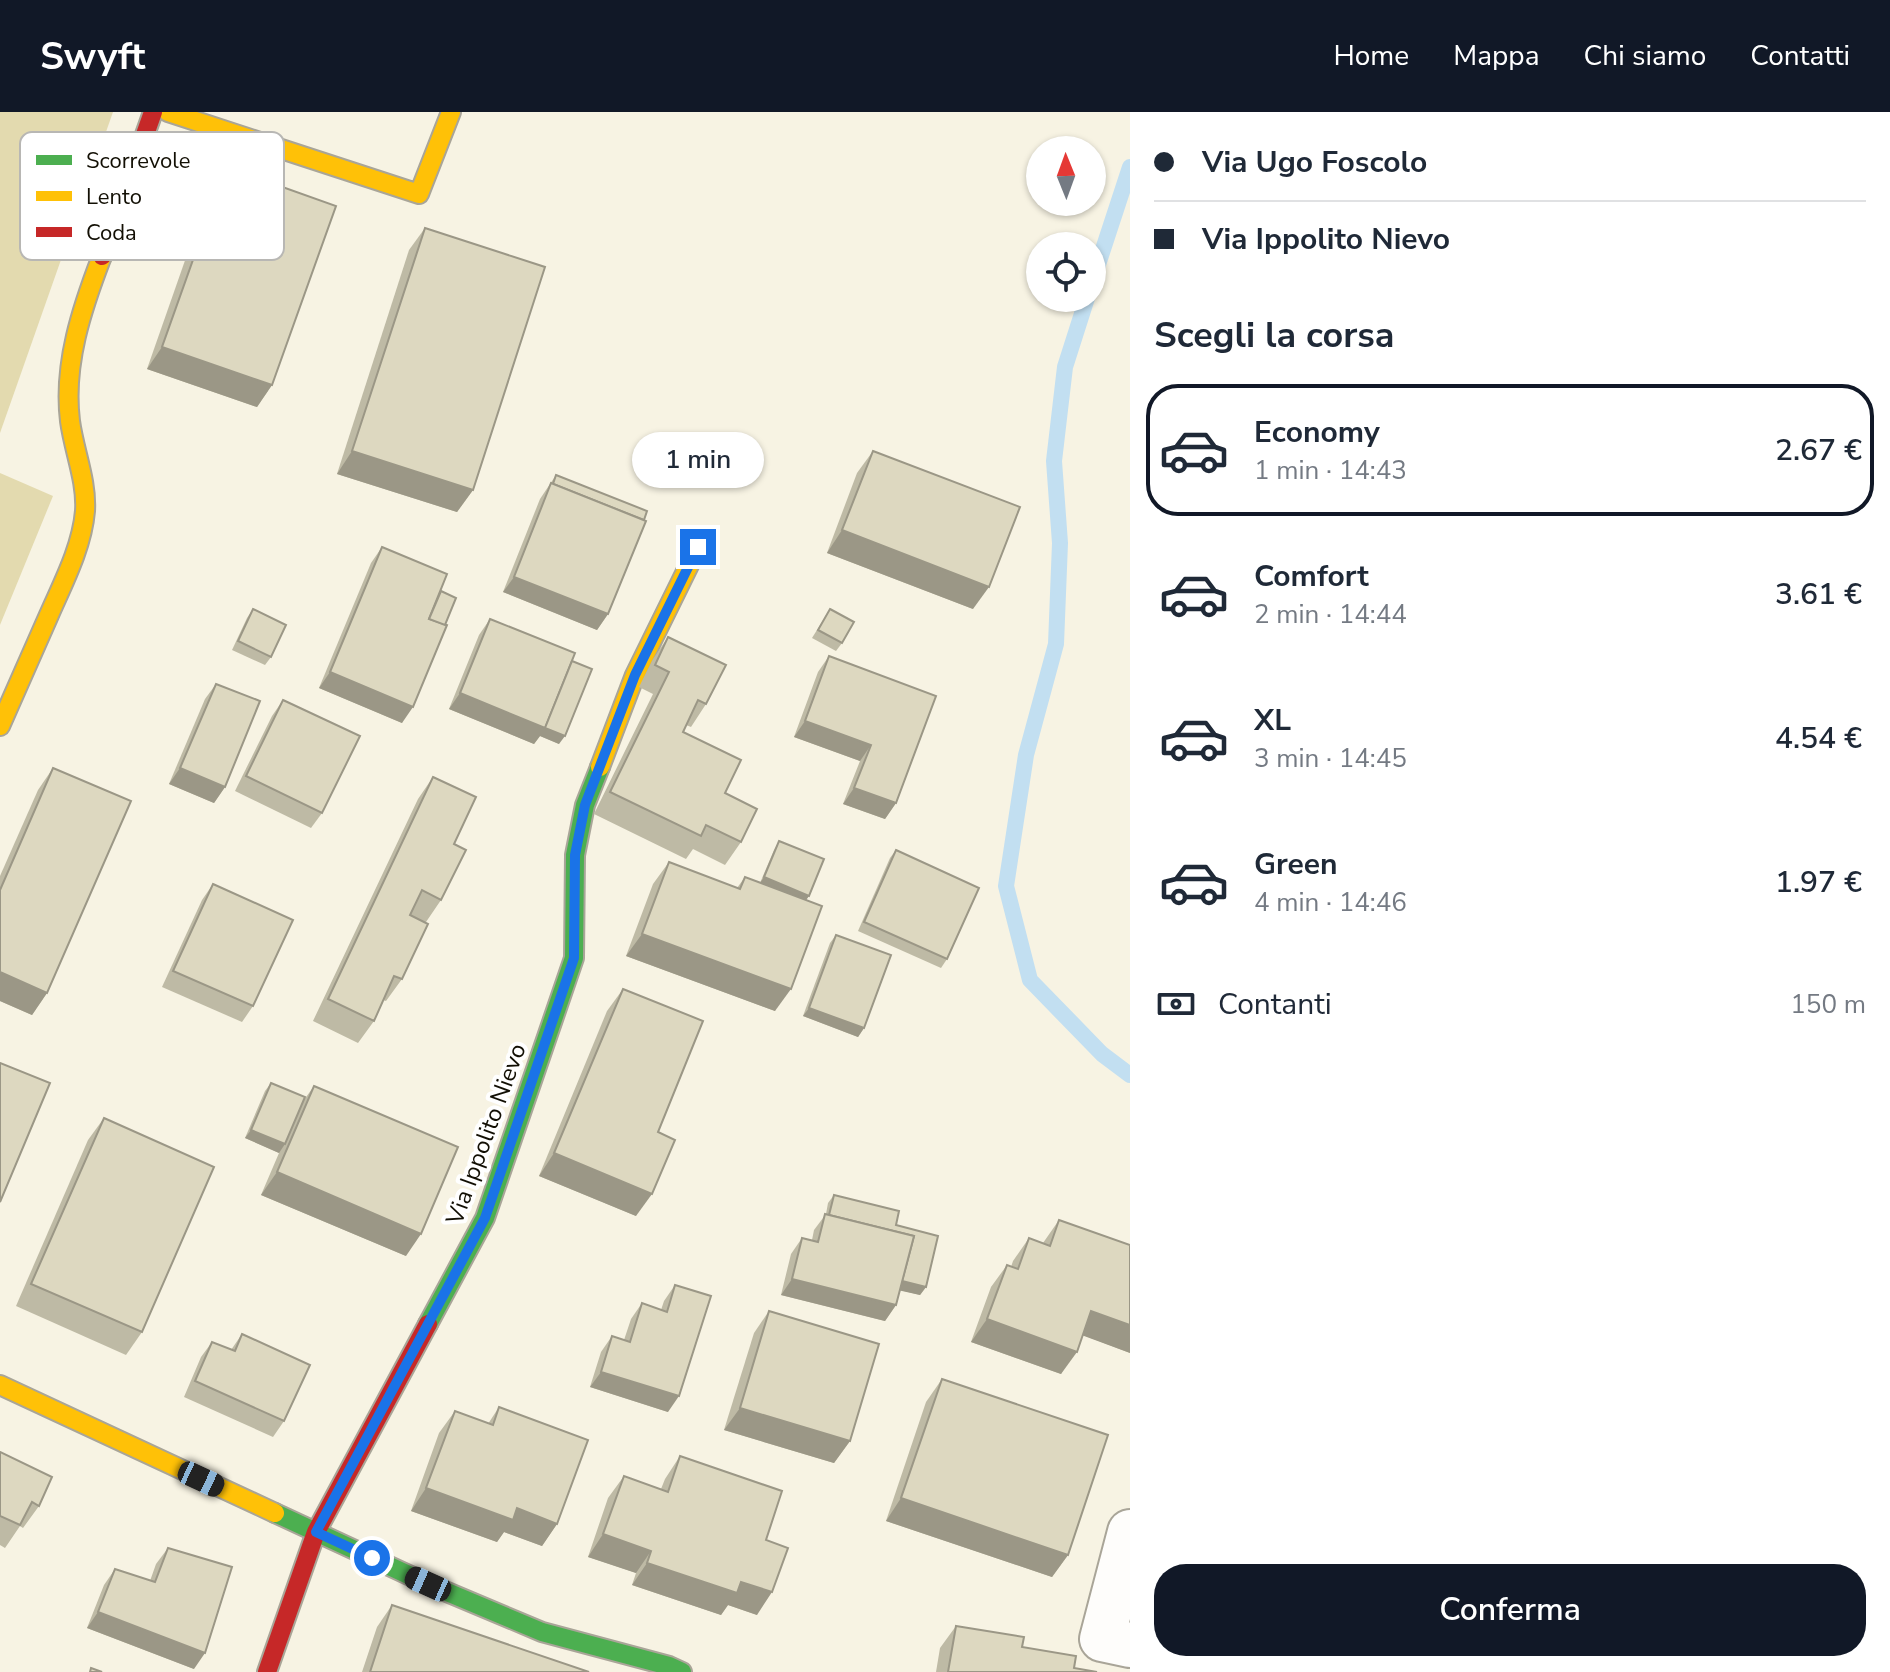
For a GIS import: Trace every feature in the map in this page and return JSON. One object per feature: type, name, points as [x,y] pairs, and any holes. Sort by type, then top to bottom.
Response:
[{"type":"street","points":[[146,132],[153,112]]},
{"type":"street","points":[[168,112],[229,132]]},
{"type":"street","points":[[284,150],[419,194],[451,112]]},
{"type":"street","points":[[0,726],[62,586],[75,552],[85,511],[79,458],[70,421],[70,366],[82,307],[100,260]]},
{"type":"street","name":"Via Ippolito Nievo","points":[[267,1672],[316,1532],[485,1218],[574,958],[575,855],[585,805],[635,675],[698,547]]},
{"type":"street","points":[[0,1385],[316,1532],[542,1632],[682,1672]]},
{"type":"street","points":[[1130,1532],[1102,1639],[1130,1645]]},
{"type":"shaded area","points":[[0,112],[113,112],[106,132],[20,132],[20,260],[61,260],[0,433]]},
{"type":"shaded area","points":[[0,473],[53,496],[0,625]]},
{"type":"building","points":[[284,188],[336,206],[272,385],[162,347],[193,260],[284,260]]},
{"type":"building","points":[[425,228],[545,267],[473,490],[352,451]]},
{"type":"building","points":[[873,451],[1020,507],[989,587],[842,530]]},
{"type":"building","points":[[556,475],[647,511],[644,520],[553,484]]},
{"type":"building","points":[[551,483],[646,521],[608,614],[514,577]]},
{"type":"building","points":[[382,547],[447,574],[429,619],[447,625],[413,707],[330,672]]},
{"type":"building","points":[[441,591],[456,598],[445,625],[429,619]]},
{"type":"building","points":[[253,609],[286,625],[271,657],[238,641]]},
{"type":"building","points":[[830,609],[854,622],[842,643],[818,630]]},
{"type":"building","points":[[490,619],[575,653],[545,728],[460,693]]},
{"type":"building","points":[[668,637],[726,665],[706,704],[698,700],[683,732],[741,760],[725,793],[757,809],[741,842],[706,825],[701,836],[610,792],[669,672],[655,665]]},
{"type":"building","points":[[829,656],[936,696],[896,803],[854,788],[871,745],[805,721]]},
{"type":"building","points":[[572,661],[592,669],[565,736],[545,728]]},
{"type":"building","points":[[216,684],[260,701],[225,787],[180,768]]},
{"type":"building","points":[[283,700],[360,736],[322,813],[246,776]]},
{"type":"building","points":[[53,768],[131,801],[47,993],[0,972],[0,890]]},
{"type":"building","points":[[433,777],[476,797],[454,844],[466,850],[441,900],[422,890],[410,915],[428,924],[402,979],[394,976],[374,1021],[328,999]]},
{"type":"building","points":[[779,841],[824,859],[809,896],[764,877]]},
{"type":"building","points":[[896,850],[979,888],[947,959],[864,922]]},
{"type":"building","points":[[669,862],[740,889],[745,877],[822,906],[791,989],[642,934]]},
{"type":"building","points":[[213,884],[293,920],[253,1006],[173,971]]},
{"type":"building","points":[[836,935],[891,955],[864,1028],[809,1008]]},
{"type":"building","points":[[623,989],[703,1021],[658,1132],[675,1140],[652,1194],[554,1153]]},
{"type":"building","points":[[0,1063],[50,1083],[0,1202]]},
{"type":"building","points":[[271,1083],[305,1097],[285,1144],[251,1130]]},
{"type":"building","points":[[314,1086],[458,1147],[421,1234],[277,1172]]},
{"type":"building","points":[[104,1118],[214,1167],[142,1332],[31,1284]]},
{"type":"building","points":[[834,1195],[899,1211],[896,1225],[938,1236],[926,1287],[902,1281],[914,1236],[829,1215]]},
{"type":"building","points":[[825,1214],[914,1236],[896,1305],[792,1279],[802,1238],[818,1242]]},
{"type":"building","points":[[1059,1220],[1130,1245],[1130,1325],[1091,1311],[1077,1352],[987,1319],[1007,1265],[1018,1269],[1029,1238],[1050,1246]]},
{"type":"building","points":[[675,1285],[711,1296],[679,1396],[601,1372],[612,1336],[630,1342],[642,1303],[667,1312]]},
{"type":"building","points":[[769,1311],[879,1344],[850,1441],[740,1408]]},
{"type":"building","points":[[242,1334],[310,1365],[284,1421],[195,1381],[212,1342],[235,1351]]},
{"type":"building","points":[[942,1379],[1108,1435],[1068,1555],[901,1498]]},
{"type":"building","points":[[499,1407],[588,1440],[557,1524],[517,1508],[513,1520],[426,1488],[455,1411],[493,1425]]},
{"type":"building","points":[[0,1452],[52,1477],[39,1506],[32,1502],[20,1525],[0,1516]]},
{"type":"building","points":[[680,1456],[782,1491],[766,1540],[788,1548],[772,1592],[741,1582],[737,1593],[647,1563],[651,1551],[603,1534],[624,1476],[668,1492]]},
{"type":"building","points":[[168,1548],[232,1567],[205,1653],[98,1612],[115,1569],[155,1582]]},
{"type":"building","points":[[392,1605],[589,1672],[370,1672]]},
{"type":"building","points":[[956,1626],[1024,1637],[1022,1647],[1076,1656],[1074,1668],[1097,1672],[948,1672]]},
{"type":"waterway","points":[[1106,240],[1130,167]]},
{"type":"waterway","points":[[1083,312],[1065,367],[1054,461],[1060,543],[1056,644],[1026,755],[1006,886],[1030,980],[1102,1054],[1130,1075]]},
{"type":"traffic: fast","points":[[428,1324],[485,1218],[574,958],[575,855],[585,805],[600,767]]},
{"type":"traffic: fast","points":[[275,1513],[428,1584],[542,1632],[682,1672]]},
{"type":"traffic: slow","points":[[168,112],[229,132]]},
{"type":"traffic: slow","points":[[284,150],[419,194],[451,112]]},
{"type":"traffic: slow","points":[[0,726],[66,578],[83,524],[84,488],[70,421],[69,378],[81,316],[101,260]]},
{"type":"traffic: slow","points":[[600,767],[635,675],[698,547]]},
{"type":"traffic: slow","points":[[0,1385],[275,1513]]},
{"type":"traffic: jam","points":[[146,132],[153,112]]},
{"type":"traffic: jam","points":[[267,1672],[316,1532],[428,1324]]},
{"type":"route","points":[[372,1558],[316,1532],[485,1218],[574,958],[575,855],[585,805],[635,675],[698,547]]}]
